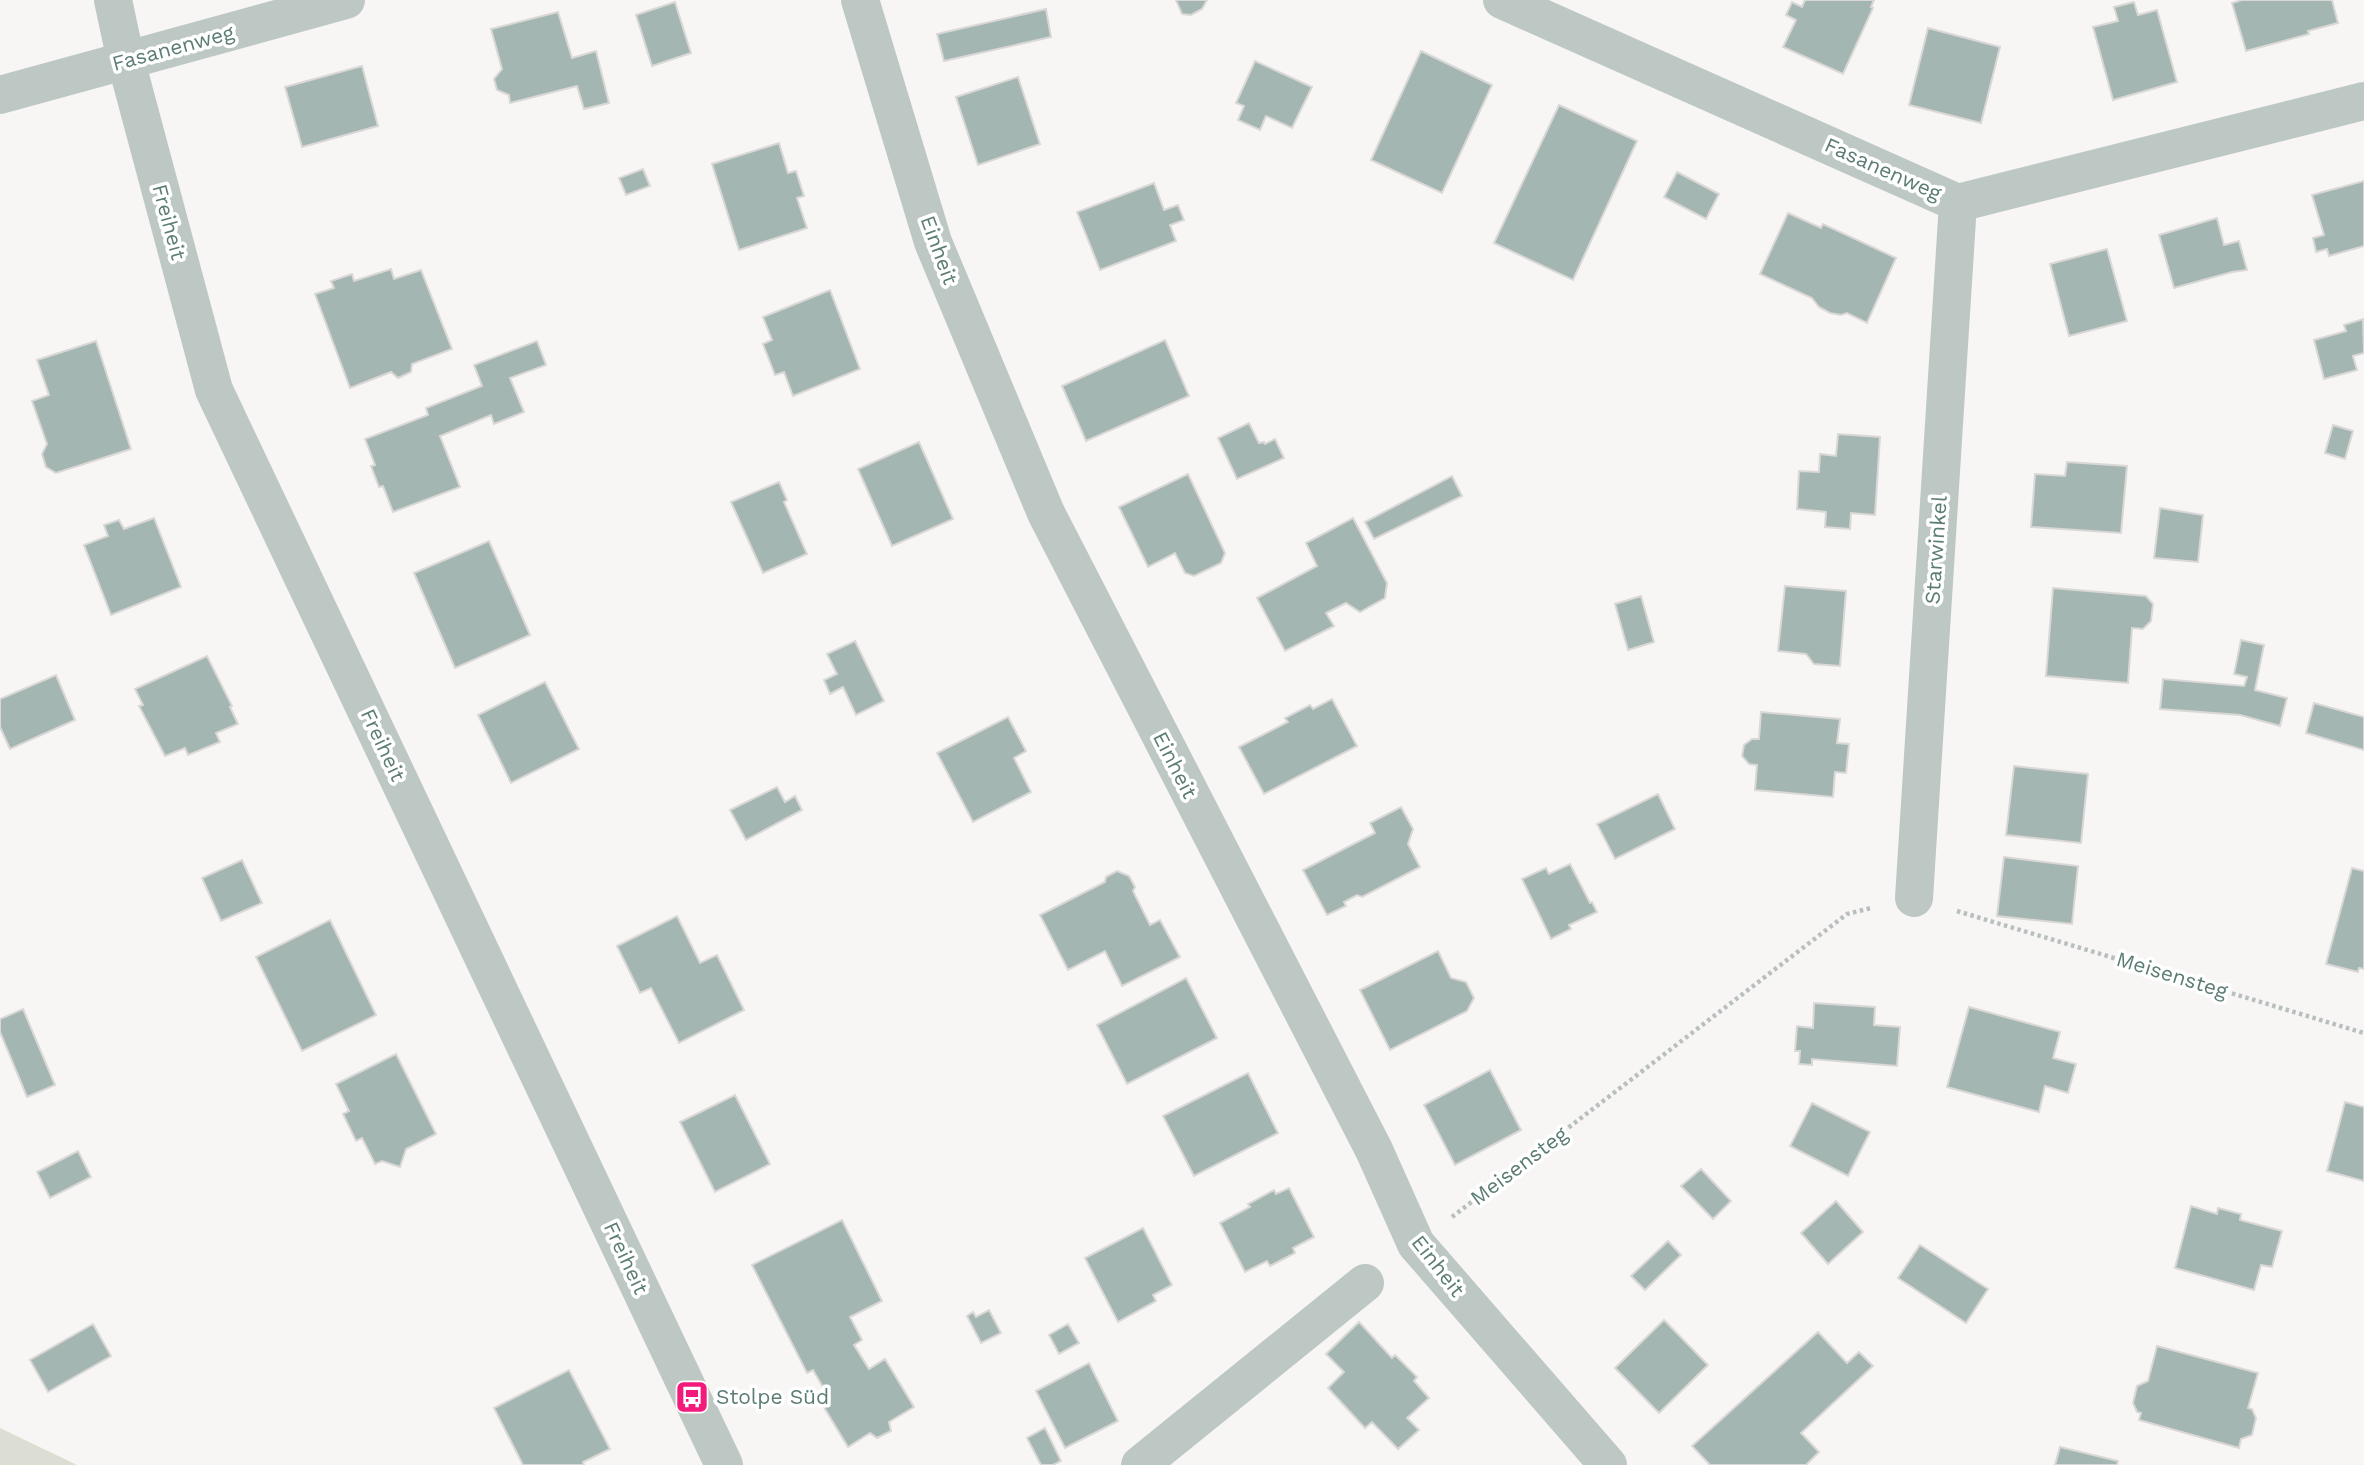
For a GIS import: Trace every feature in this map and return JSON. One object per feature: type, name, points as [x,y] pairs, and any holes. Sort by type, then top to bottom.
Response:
[{"type":"street","name":"Freiheit","points":[[113,0],[126,61],[214,390],[724,1465]]},
{"type":"street","name":"Fasanenweg","points":[[0,95],[346,0]]},
{"type":"street","name":"Einheit","points":[[860,0],[933,242],[1046,513],[1374,1150],[1416,1244],[1608,1465]]},
{"type":"street","name":"Fasanenweg","points":[[1502,0],[1958,203],[2364,101]]},
{"type":"street","name":"Starwinkel","points":[[1914,898],[1958,203]]},
{"type":"street","points":[[1140,1465],[1365,1283]]},
{"type":"path","name":"Meisensteg","points":[[1416,1244],[1846,914],[1914,898]]},
{"type":"path","name":"Meisensteg","points":[[1981,918],[2364,1033]]},
{"type":"shaded area","points":[[0,1428],[75,1464],[76,1465],[0,1465]]},
{"type":"building","points":[[1176,0],[1207,0],[1202,9],[1191,15],[1182,14]]},
{"type":"building","points":[[1805,0],[1874,0],[1871,7],[1873,8],[1843,74],[1783,47],[1796,20],[1786,15],[1792,2],[1802,7]]},
{"type":"building","points":[[2242,0],[2332,0],[2338,23],[2246,51],[2232,3]]},
{"type":"building","points":[[675,2],[691,53],[652,66],[636,15]]},
{"type":"building","points":[[2134,2],[2138,15],[2157,10],[2177,82],[2113,100],[2093,27],[2118,21],[2114,7]]},
{"type":"building","points":[[1046,9],[1051,37],[944,61],[937,34]]},
{"type":"building","points":[[558,12],[572,58],[596,51],[609,103],[584,109],[577,86],[510,103],[509,95],[497,90],[494,79],[502,69],[491,29]]},
{"type":"building","points":[[1928,28],[2000,47],[1981,123],[1909,105]]},
{"type":"building","points":[[1421,51],[1492,85],[1442,193],[1371,160]]},
{"type":"building","points":[[1255,61],[1312,87],[1292,128],[1266,116],[1260,130],[1238,120],[1244,106],[1236,103]]},
{"type":"building","points":[[362,66],[378,126],[302,147],[285,87]]},
{"type":"building","points":[[1018,77],[1040,144],[978,165],[956,97]]},
{"type":"building","points":[[1559,105],[1637,141],[1573,280],[1494,243]]},
{"type":"building","points":[[779,143],[788,173],[796,171],[804,196],[797,198],[807,228],[739,250],[712,164]]},
{"type":"building","points":[[643,169],[650,186],[626,195],[619,178]]},
{"type":"building","points":[[1677,172],[1719,194],[1706,219],[1664,197]]},
{"type":"building","points":[[2364,181],[2364,246],[2329,256],[2327,249],[2316,252],[2313,238],[2324,235],[2312,195]]},
{"type":"building","points":[[1154,183],[1164,210],[1178,205],[1184,220],[1170,225],[1176,241],[1100,270],[1077,212]]},
{"type":"building","points":[[1788,213],[1821,228],[1823,224],[1896,258],[1867,323],[1847,313],[1830,313],[1819,307],[1812,298],[1760,274]]},
{"type":"building","points":[[2217,218],[2224,245],[2239,241],[2247,270],[2174,288],[2159,235]]},
{"type":"building","points":[[2107,249],[2127,321],[2069,336],[2050,264]]},
{"type":"building","points":[[391,269],[394,279],[421,270],[452,349],[412,364],[411,372],[398,378],[391,372],[350,388],[315,294],[334,288],[331,281],[352,274],[354,281]]},
{"type":"building","points":[[830,290],[860,369],[793,396],[784,372],[775,375],[763,344],[772,340],[763,317]]},
{"type":"building","points":[[2363,319],[2364,353],[2353,356],[2357,370],[2324,379],[2314,340],[2346,331],[2344,325]]},
{"type":"building","points":[[1165,340],[1189,396],[1086,441],[1062,386]]},
{"type":"building","points":[[96,341],[131,449],[56,473],[46,467],[42,454],[47,444],[32,401],[49,395],[37,360]]},
{"type":"building","points":[[537,341],[546,365],[510,378],[524,412],[494,424],[491,415],[440,436],[460,487],[393,512],[383,486],[379,487],[371,466],[375,465],[365,439],[428,415],[426,408],[482,386],[474,365]]},
{"type":"building","points":[[1249,423],[1259,443],[1265,444],[1275,439],[1284,458],[1237,479],[1218,438]]},
{"type":"building","points":[[2333,425],[2353,431],[2345,459],[2325,453]]},
{"type":"building","points":[[1838,434],[1880,437],[1875,515],[1851,513],[1850,529],[1825,527],[1826,512],[1797,509],[1799,471],[1819,472],[1820,454],[1836,456]]},
{"type":"building","points":[[919,442],[953,519],[892,546],[858,469]]},
{"type":"building","points":[[2067,462],[2127,466],[2121,533],[2031,527],[2035,474],[2065,476]]},
{"type":"building","points":[[1188,474],[1225,553],[1221,563],[1194,576],[1185,573],[1175,553],[1148,567],[1119,507]]},
{"type":"building","points":[[1452,476],[1462,496],[1374,539],[1365,522]]},
{"type":"building","points":[[779,482],[787,500],[784,502],[807,554],[763,573],[731,502]]},
{"type":"building","points":[[2160,508],[2203,515],[2198,562],[2154,558]]},
{"type":"building","points":[[154,518],[181,587],[111,615],[84,545],[108,536],[104,525],[119,520],[124,529]]},
{"type":"building","points":[[1353,518],[1387,583],[1385,598],[1360,612],[1346,603],[1326,613],[1334,626],[1285,651],[1257,598],[1317,566],[1306,543]]},
{"type":"building","points":[[489,541],[530,635],[455,668],[414,573]]},
{"type":"building","points":[[1785,586],[1846,591],[1840,666],[1814,664],[1806,654],[1778,651]]},
{"type":"building","points":[[2053,588],[2146,596],[2153,604],[2151,621],[2143,629],[2132,628],[2128,683],[2046,676]]},
{"type":"building","points":[[1641,596],[1654,642],[1628,650],[1615,604]]},
{"type":"building","points":[[2241,640],[2264,645],[2255,690],[2287,698],[2280,726],[2240,715],[2160,709],[2163,679],[2244,686],[2247,677],[2234,674]]},
{"type":"building","points":[[855,641],[884,701],[856,715],[843,687],[830,694],[824,680],[837,674],[827,654]]},
{"type":"building","points":[[207,656],[238,724],[216,733],[220,742],[188,755],[185,748],[165,756],[139,706],[143,705],[135,689]]},
{"type":"building","points":[[56,675],[75,720],[10,749],[0,727],[0,699]]},
{"type":"building","points":[[545,682],[579,749],[511,783],[478,715]]},
{"type":"building","points":[[1332,699],[1357,746],[1264,794],[1239,747],[1288,722],[1285,718],[1310,705],[1313,709]]},
{"type":"building","points":[[2314,703],[2364,717],[2364,750],[2306,733]]},
{"type":"building","points":[[1761,712],[1840,719],[1837,743],[1849,744],[1846,773],[1835,772],[1833,797],[1755,790],[1757,765],[1749,764],[1742,756],[1744,745],[1752,739],[1759,739]]},
{"type":"building","points":[[1008,717],[1026,751],[1014,758],[1031,792],[973,822],[937,753]]},
{"type":"building","points":[[2014,766],[2088,774],[2081,843],[2006,835]]},
{"type":"building","points":[[777,787],[785,802],[795,796],[802,810],[746,840],[730,810]]},
{"type":"building","points":[[1658,794],[1675,829],[1615,859],[1597,824]]},
{"type":"building","points":[[1401,807],[1413,829],[1408,844],[1420,867],[1362,897],[1357,895],[1344,902],[1346,906],[1327,915],[1303,870],[1375,833],[1370,823]]},
{"type":"building","points":[[2004,857],[2078,866],[2072,924],[1997,916]]},
{"type":"building","points":[[242,860],[262,903],[221,921],[202,878]]},
{"type":"building","points":[[1570,864],[1597,912],[1569,925],[1571,929],[1551,939],[1522,879],[1546,868],[1549,874]]},
{"type":"building","points":[[2352,868],[2364,871],[2364,969],[2359,968],[2358,972],[2326,964]]},
{"type":"building","points":[[1117,871],[1129,876],[1135,887],[1133,891],[1150,925],[1160,920],[1180,957],[1122,986],[1105,951],[1068,970],[1040,915],[1105,882],[1106,877]]},
{"type":"building","points":[[677,916],[700,963],[717,955],[744,1010],[679,1043],[651,988],[640,993],[617,946]]},
{"type":"building","points":[[330,920],[376,1015],[302,1051],[256,957]]},
{"type":"building","points":[[1438,951],[1451,978],[1466,982],[1474,998],[1467,1011],[1390,1050],[1360,990]]},
{"type":"building","points":[[1186,978],[1217,1038],[1127,1084],[1097,1025]]},
{"type":"building","points":[[1814,1003],[1875,1007],[1874,1025],[1900,1027],[1897,1066],[1812,1059],[1812,1065],[1799,1064],[1800,1051],[1795,1051],[1797,1026],[1813,1028]]},
{"type":"building","points":[[1969,1007],[2060,1032],[2053,1058],[2076,1064],[2068,1093],[2045,1086],[2039,1112],[1947,1087]]},
{"type":"building","points":[[23,1009],[55,1085],[27,1097],[0,1032],[0,1019]]},
{"type":"building","points":[[396,1054],[436,1134],[406,1149],[400,1167],[382,1161],[375,1164],[362,1138],[356,1141],[343,1114],[349,1111],[336,1084]]},
{"type":"building","points":[[1490,1070],[1521,1130],[1455,1165],[1424,1105]]},
{"type":"building","points":[[1248,1073],[1278,1133],[1194,1176],[1163,1116]]},
{"type":"building","points":[[735,1095],[770,1164],[715,1192],[680,1122]]},
{"type":"building","points":[[2345,1102],[2364,1107],[2364,1181],[2327,1171]]},
{"type":"building","points":[[1812,1103],[1870,1132],[1848,1176],[1790,1146]]},
{"type":"building","points":[[78,1151],[91,1177],[50,1198],[37,1172]]},
{"type":"building","points":[[1701,1169],[1731,1201],[1713,1219],[1681,1186]]},
{"type":"building","points":[[1289,1188],[1314,1237],[1293,1248],[1295,1253],[1270,1266],[1267,1261],[1245,1272],[1220,1223],[1274,1190],[1276,1194]]},
{"type":"building","points":[[1836,1201],[1863,1232],[1828,1264],[1801,1233]]},
{"type":"building","points":[[2191,1206],[2217,1214],[2218,1208],[2241,1214],[2240,1220],[2282,1231],[2272,1267],[2261,1265],[2254,1290],[2175,1268]]},
{"type":"building","points":[[842,1220],[882,1301],[850,1317],[862,1340],[854,1345],[869,1369],[885,1359],[914,1407],[889,1422],[891,1431],[877,1438],[870,1433],[848,1447],[819,1399],[827,1394],[813,1370],[807,1373],[752,1265]]},
{"type":"building","points":[[1143,1228],[1172,1285],[1153,1295],[1156,1301],[1118,1322],[1085,1258]]},
{"type":"building","points":[[1668,1241],[1681,1255],[1645,1290],[1631,1276]]},
{"type":"building","points":[[1920,1245],[1988,1289],[1966,1323],[1898,1278]]},
{"type":"building","points":[[989,1310],[1001,1333],[981,1343],[967,1316],[973,1312],[976,1317]]},
{"type":"building","points":[[1664,1320],[1708,1365],[1659,1413],[1615,1368]]},
{"type":"building","points":[[1359,1322],[1392,1358],[1395,1355],[1417,1377],[1414,1381],[1429,1398],[1407,1418],[1419,1430],[1398,1449],[1372,1422],[1365,1428],[1328,1388],[1344,1372],[1326,1354]]},
{"type":"building","points":[[93,1324],[111,1356],[48,1392],[30,1360]]},
{"type":"building","points":[[1068,1324],[1079,1343],[1059,1354],[1049,1335]]},
{"type":"building","points":[[1818,1332],[1847,1363],[1859,1352],[1873,1366],[1801,1433],[1819,1452],[1806,1465],[1710,1465],[1692,1446]]},
{"type":"building","points":[[2157,1346],[2258,1373],[2248,1408],[2252,1409],[2256,1418],[2252,1435],[2241,1439],[2239,1448],[2139,1420],[2141,1413],[2137,1412],[2133,1403],[2137,1386],[2148,1381]]},
{"type":"building","points":[[1089,1363],[1118,1421],[1065,1448],[1036,1391]]},
{"type":"building","points":[[569,1370],[610,1449],[583,1462],[584,1465],[523,1465],[494,1408]]},
{"type":"building","points":[[1045,1428],[1061,1461],[1053,1465],[1041,1465],[1027,1438]]},
{"type":"building","points":[[2060,1447],[2118,1461],[2117,1465],[2055,1465]]},
{"type":"place","name":"Stolpe Süd","points":[[692,1397]]}]
